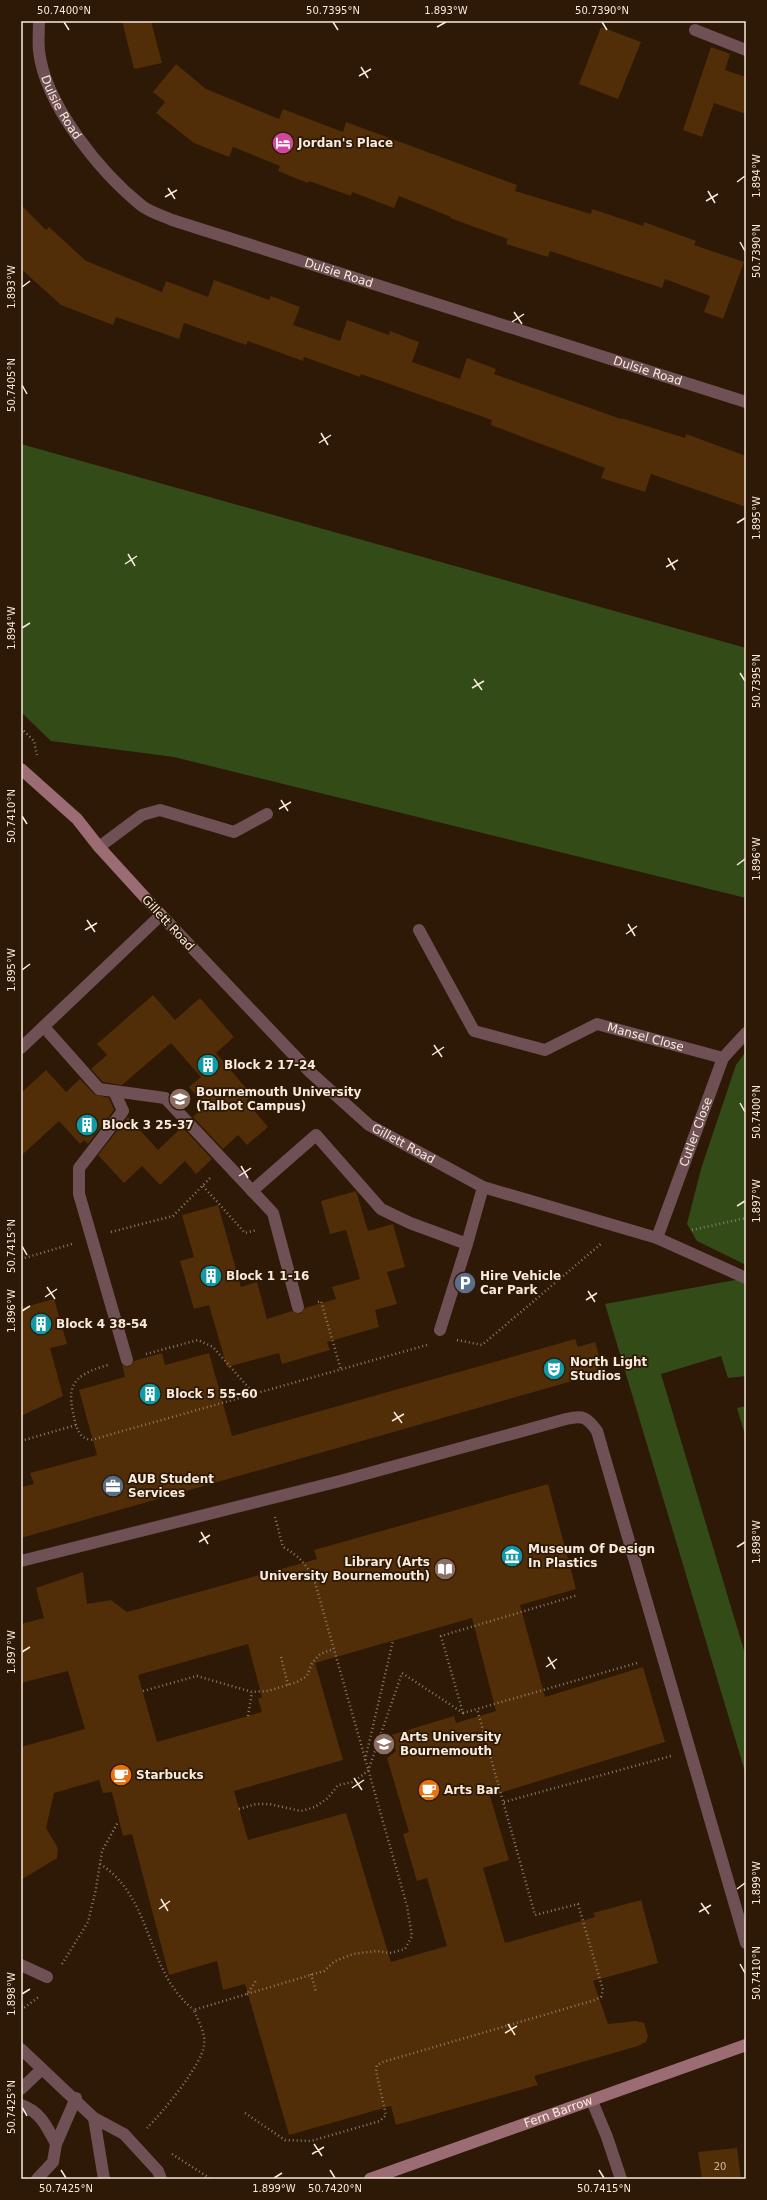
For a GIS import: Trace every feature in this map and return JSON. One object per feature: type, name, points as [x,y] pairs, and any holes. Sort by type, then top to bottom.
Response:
[{"type":"street","name":"Dulsie Road","points":[[39,21],[39,52],[47,81],[71,129],[95,158],[143,206],[172,220],[746,402]]},
{"type":"street","points":[[696,30],[746,50]]},
{"type":"street","name":"Gillett Road","points":[[21,769],[77,819],[99,848],[160,915],[310,1072],[369,1125],[483,1187],[657,1238],[746,1278]]},
{"type":"street","points":[[99,848],[142,816],[160,810],[234,832],[267,814]]},
{"type":"street","points":[[21,1048],[160,915]]},
{"type":"street","name":"Mansel Close","points":[[419,930],[474,1031],[545,1050],[597,1024],[723,1058]]},
{"type":"street","points":[[44,1027],[99,1088],[165,1098],[273,1213],[298,1307]]},
{"type":"street","name":"Cutler Close","points":[[657,1238],[723,1058],[746,1033]]},
{"type":"street","points":[[114,1091],[123,1111],[79,1168],[79,1194],[127,1360]]},
{"type":"street","points":[[252,1191],[316,1135],[381,1209],[410,1223],[467,1244]]},
{"type":"street","points":[[440,1330],[483,1187]]},
{"type":"street","points":[[21,1561],[270,1500],[572,1417],[578,1416],[589,1420],[597,1431],[746,1943]]},
{"type":"street","points":[[21,1964],[47,1977]]},
{"type":"street","name":"Fern Barrow","points":[[370,2179],[746,2045]]},
{"type":"street","points":[[21,2049],[76,2098],[94,2118],[124,2134],[158,2170],[161,2179]]},
{"type":"street","points":[[21,2089],[42,2068]]},
{"type":"street","points":[[37,2179],[53,2162],[56,2144],[76,2098]]},
{"type":"street","points":[[592,2101],[622,2179]]},
{"type":"street","points":[[21,2105],[32,2109],[42,2118],[56,2144]]},
{"type":"street","points":[[94,2118],[104,2179]]},
{"type":"path","points":[[21,1260],[92,1237],[172,1216],[225,1163]]},
{"type":"path","points":[[203,1186],[245,1233],[276,1225]]},
{"type":"path","points":[[657,1238],[746,1218]]},
{"type":"path","points":[[455,1340],[482,1345],[621,1228]]},
{"type":"path","points":[[298,1307],[321,1301],[341,1370]]},
{"type":"path","points":[[254,1394],[213,1347],[198,1340],[89,1370],[78,1379],[70,1390],[70,1403],[79,1433],[84,1438],[91,1440],[341,1370],[434,1343]]},
{"type":"path","points":[[21,1441],[76,1425]]},
{"type":"path","points":[[194,2010],[324,1971],[334,1961],[353,1954],[377,1951],[390,1953],[405,1949],[412,1936],[407,1906],[314,1580],[306,1564],[294,1553],[283,1547],[270,1500]]},
{"type":"path","points":[[463,1713],[441,1636],[578,1596]]},
{"type":"path","points":[[365,1761],[392,1641]]},
{"type":"path","points":[[143,1691],[197,1676],[258,1693],[297,1682],[306,1676],[312,1663],[320,1654],[333,1649]]},
{"type":"path","points":[[281,1657],[288,1685]]},
{"type":"path","points":[[239,1810],[256,1804],[269,1804],[301,1811],[315,1807],[328,1798],[338,1785],[353,1782],[368,1770],[402,1673],[463,1713],[637,1663]]},
{"type":"path","points":[[248,1716],[252,1692]]},
{"type":"path","points":[[245,2113],[285,2140],[300,2142],[311,2141],[380,2121],[386,2115],[376,2071],[377,2065],[601,1997],[603,1990],[578,1904],[535,1915],[477,1709]]},
{"type":"path","points":[[504,1802],[676,1755]]},
{"type":"path","points":[[58,1971],[78,1941],[88,1922],[102,1851],[118,1822]]},
{"type":"path","points":[[100,1864],[114,1873],[132,1897],[148,1931],[171,1988],[194,2010],[202,2029],[204,2045],[198,2063],[150,2124]]},
{"type":"path","points":[[311,1974],[316,1992]]},
{"type":"path","points":[[247,1994],[256,1981]]},
{"type":"path","points":[[21,2010],[40,1996],[44,1991]]},
{"type":"path","points":[[166,2150],[184,2164],[210,2179]]},
{"type":"green space","points":[[21,444],[746,648],[746,898],[174,757],[51,741],[21,712]]},
{"type":"green space","points":[[746,1051],[746,1265],[697,1241],[687,1224],[701,1169],[736,1065]]},
{"type":"green space","points":[[746,1278],[746,1376],[728,1378],[721,1356],[661,1374],[746,1657],[746,1775],[605,1304]]},
{"type":"green space","points":[[746,1406],[746,1438],[737,1408]]},
{"type":"building","points":[[122,21],[151,21],[162,63],[134,69]]},
{"type":"building","points":[[601,27],[641,42],[618,99],[579,84]]},
{"type":"building","points":[[711,47],[730,54],[725,70],[746,77],[746,114],[714,103],[702,137],[683,130]]},
{"type":"building","points":[[176,64],[206,89],[279,119],[283,109],[343,132],[346,122],[517,185],[515,191],[591,214],[592,209],[643,226],[644,222],[696,241],[694,245],[744,262],[723,319],[704,312],[710,296],[665,279],[662,288],[550,251],[548,257],[506,244],[508,239],[450,218],[451,217],[399,196],[394,208],[352,192],[351,196],[309,181],[308,183],[278,171],[280,166],[233,147],[229,157],[194,143],[156,113],[165,102],[153,92]]},
{"type":"building","points":[[21,205],[46,230],[49,227],[86,261],[162,292],[166,281],[208,297],[214,280],[269,300],[271,296],[300,307],[293,325],[340,341],[347,320],[389,335],[390,331],[419,342],[412,362],[460,379],[467,358],[496,369],[494,374],[621,419],[685,438],[686,434],[746,456],[746,507],[651,474],[645,492],[601,478],[605,468],[491,425],[492,420],[361,374],[360,377],[304,357],[303,361],[248,341],[246,345],[184,323],[179,339],[116,317],[113,325],[61,305],[21,269]]},
{"type":"building","name":"Block 2 17-24","points":[[153,995],[175,1020],[200,998],[234,1037],[216,1053],[252,1095],[246,1101],[268,1127],[247,1145],[238,1135],[223,1149],[193,1117],[205,1106],[189,1087],[201,1077],[171,1043],[122,1085],[103,1082],[91,1069],[107,1055],[97,1044]]},
{"type":"building","points":[[46,1070],[66,1092],[80,1079],[94,1094],[109,1098],[114,1110],[88,1144],[84,1140],[80,1144],[59,1121],[21,1156],[21,1093]]},
{"type":"building","points":[[128,1117],[158,1150],[182,1127],[212,1159],[196,1174],[185,1161],[160,1185],[142,1166],[124,1183],[98,1155]]},
{"type":"building","name":"Block 1 1-16","points":[[356,1191],[368,1231],[393,1224],[405,1267],[387,1272],[397,1304],[375,1310],[379,1327],[327,1342],[330,1350],[282,1364],[279,1353],[227,1367],[209,1305],[194,1309],[180,1261],[194,1257],[182,1215],[218,1205],[241,1287],[257,1282],[267,1319],[292,1311],[300,1314],[305,1308],[336,1299],[332,1287],[360,1279],[346,1230],[330,1234],[321,1201]]},
{"type":"building","name":"Block 4 38-54","points":[[54,1299],[67,1344],[50,1348],[63,1396],[21,1416],[21,1308]]},
{"type":"building","points":[[575,1339],[578,1347],[595,1342],[604,1372],[21,1538],[21,1487],[34,1484],[30,1473],[97,1455],[79,1390],[125,1377],[122,1365],[129,1367],[134,1361],[162,1353],[165,1365],[209,1353],[232,1436]]},
{"type":"building","points":[[548,1484],[576,1589],[520,1605],[545,1697],[643,1667],[665,1742],[490,1796],[509,1860],[483,1868],[505,1943],[595,1917],[593,1913],[641,1900],[658,1963],[593,1981],[608,2024],[636,2021],[644,2023],[648,2036],[646,2042],[638,2046],[534,2076],[538,2085],[396,2125],[391,2106],[289,2135],[245,1984],[223,1990],[217,1961],[169,1975],[132,1834],[123,1836],[112,1792],[103,1793],[99,1780],[54,1793],[46,1828],[58,1848],[57,1858],[21,1880],[21,1747],[85,1729],[68,1671],[21,1683],[21,1624],[44,1618],[36,1588],[83,1572],[87,1604],[111,1600],[127,1612],[317,1559],[314,1550]],"holes":[[[472,1618],[496,1711],[456,1723],[454,1716],[391,1735],[396,1751],[387,1758],[409,1832],[403,1834],[417,1881],[427,1878],[447,1946],[391,1962],[346,1813],[248,1840],[234,1791],[343,1760],[315,1663]],[[248,1644],[262,1697],[258,1699],[262,1712],[157,1742],[138,1675]]]},
{"type":"building","points":[[737,2148],[741,2179],[702,2179],[698,2152]]},
{"type":"place","name":"Jordan's Place","points":[[283,143]]},
{"type":"place","name":"Block 2 17-24","points":[[208,1065]]},
{"type":"place","name":"Bournemouth University (Talbot Campus)","points":[[180,1099]]},
{"type":"place","name":"Block 3 25-37","points":[[87,1125]]},
{"type":"place","name":"Block 1 1-16","points":[[211,1276]]},
{"type":"place","name":"Hire Vehicle Car Park","points":[[465,1283]]},
{"type":"place","name":"Block 4 38-54","points":[[41,1324]]},
{"type":"place","name":"North Light Studios","points":[[554,1369]]},
{"type":"place","name":"Block 5 55-60","points":[[150,1394]]},
{"type":"place","name":"AUB Student Services","points":[[113,1486]]},
{"type":"place","name":"Museum Of Design In Plastics","points":[[512,1556]]},
{"type":"place","name":"Library (Arts University Bournemouth)","points":[[445,1569]]},
{"type":"place","name":"Arts University Bournemouth","points":[[384,1744]]},
{"type":"place","name":"Starbucks","points":[[121,1775]]},
{"type":"place","name":"Arts Bar","points":[[429,1790]]}]
